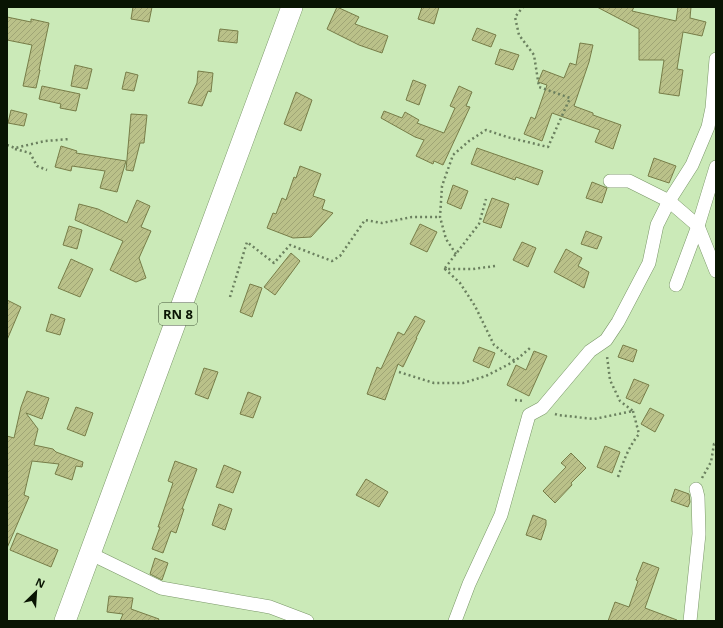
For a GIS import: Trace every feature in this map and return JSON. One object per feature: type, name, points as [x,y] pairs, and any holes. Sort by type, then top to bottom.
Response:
[{"type":"main road","name":"RN 8","points":[[65,621],[292,7]]},
{"type":"street","points":[[455,621],[469,584],[501,515],[529,415],[542,408],[590,351],[606,340],[618,322],[649,263],[657,224],[669,201],[712,130],[712,108],[716,59]]},
{"type":"street","points":[[676,285],[698,226],[716,167]]},
{"type":"street","points":[[610,181],[629,181],[669,201],[698,226],[716,271]]},
{"type":"street","points":[[690,621],[699,534],[698,497],[696,489]]},
{"type":"street","points":[[89,553],[162,588],[270,607],[307,621]]},
{"type":"path","points":[[456,254],[446,240],[440,217],[442,186],[454,155],[469,141],[486,130],[548,147],[570,98],[539,87],[534,55],[519,35],[515,17],[523,7]]},
{"type":"path","points":[[15,148],[46,141],[70,140]]},
{"type":"path","points":[[7,145],[30,153],[37,166],[47,170]]},
{"type":"path","points":[[445,269],[479,224],[486,199]]},
{"type":"path","points":[[230,297],[247,242],[274,263],[290,245],[332,260],[340,256],[365,220],[382,223],[412,217],[440,217]]},
{"type":"path","points":[[445,269],[473,269],[495,266]]},
{"type":"path","points":[[445,269],[460,283],[475,306],[494,345],[515,361]]},
{"type":"path","points":[[606,340],[610,380],[620,401],[633,410],[639,434],[631,444],[618,477]]},
{"type":"path","points":[[399,372],[434,383],[463,383],[486,376],[515,361],[530,348]]},
{"type":"path","points":[[515,400],[531,402],[558,415],[594,419],[633,410]]},
{"type":"path","points":[[696,489],[711,462],[714,444],[716,444]]},
{"type":"building","points":[[133,7],[152,7],[149,22],[131,19]]},
{"type":"building","points":[[337,7],[359,17],[355,24],[388,36],[382,53],[359,45],[327,29]]},
{"type":"building","points":[[422,7],[439,7],[434,24],[418,19]]},
{"type":"building","points":[[597,7],[634,7],[632,11],[676,21],[678,7],[691,7],[690,18],[706,22],[702,36],[683,32],[677,69],[683,70],[679,96],[659,93],[664,60],[639,60],[639,29]]},
{"type":"building","points":[[7,17],[31,22],[31,19],[49,23],[36,88],[23,86],[32,45],[7,40]]},
{"type":"building","points":[[477,28],[496,35],[491,47],[472,40]]},
{"type":"building","points":[[220,29],[238,31],[237,43],[218,41]]},
{"type":"building","points":[[580,43],[593,45],[589,62],[574,106],[593,113],[593,115],[621,125],[613,149],[595,142],[600,130],[552,113],[542,141],[524,134],[531,117],[535,119],[547,85],[538,82],[543,70],[564,78],[570,63],[576,65]]},
{"type":"building","points":[[500,49],[519,55],[513,70],[495,64]]},
{"type":"building","points":[[75,65],[92,69],[87,89],[71,86]]},
{"type":"building","points":[[198,71],[213,73],[211,92],[208,91],[202,106],[188,103],[197,83]]},
{"type":"building","points":[[126,72],[138,75],[134,91],[122,89]]},
{"type":"building","points":[[413,80],[426,85],[419,105],[406,100]]},
{"type":"building","points":[[42,86],[80,94],[76,111],[60,108],[61,104],[39,99]]},
{"type":"building","points":[[459,86],[472,92],[466,106],[470,107],[443,165],[434,161],[433,164],[416,156],[424,140],[415,137],[381,118],[384,111],[402,118],[405,112],[419,120],[417,123],[444,133],[455,108],[450,106]]},
{"type":"building","points":[[296,92],[312,100],[301,131],[284,124]]},
{"type":"building","points":[[11,110],[27,114],[24,126],[8,123]]},
{"type":"building","points":[[131,114],[147,115],[144,143],[140,143],[133,171],[126,170]]},
{"type":"building","points":[[61,146],[77,151],[76,153],[126,161],[117,192],[100,188],[105,171],[72,166],[71,171],[55,167]]},
{"type":"building","points":[[477,148],[543,171],[538,185],[516,177],[515,180],[471,164]]},
{"type":"building","points":[[654,158],[676,166],[669,183],[648,176]]},
{"type":"building","points":[[300,166],[321,174],[313,196],[325,200],[322,209],[333,213],[311,237],[293,238],[267,228],[273,213],[276,214],[282,198],[286,200],[294,177],[296,178]]},
{"type":"building","points":[[592,182],[607,188],[602,203],[586,198]]},
{"type":"building","points":[[453,185],[468,191],[461,209],[447,203]]},
{"type":"building","points":[[492,198],[509,204],[501,228],[483,222]]},
{"type":"building","points":[[137,200],[150,206],[141,227],[151,231],[139,258],[146,278],[136,282],[110,270],[123,241],[75,220],[79,204],[98,209],[127,223]]},
{"type":"building","points":[[420,224],[437,232],[427,252],[410,244]]},
{"type":"building","points":[[69,226],[82,230],[77,249],[63,245]]},
{"type":"building","points":[[586,231],[602,237],[597,249],[581,244]]},
{"type":"building","points":[[522,242],[536,248],[528,267],[513,260]]},
{"type":"building","points":[[566,249],[582,258],[578,266],[589,272],[584,288],[554,272]]},
{"type":"building","points":[[291,253],[300,261],[275,295],[264,287]]},
{"type":"building","points":[[71,259],[93,269],[80,297],[58,288]]},
{"type":"building","points":[[250,284],[262,288],[252,317],[240,312]]},
{"type":"building","points":[[7,300],[21,307],[7,340]]},
{"type":"building","points":[[51,314],[65,319],[60,335],[46,331]]},
{"type":"building","points":[[415,316],[425,321],[403,367],[398,364],[385,400],[367,394],[377,367],[381,369],[398,332],[404,335]]},
{"type":"building","points":[[623,345],[637,350],[633,362],[618,357]]},
{"type":"building","points":[[479,347],[495,353],[489,368],[473,361]]},
{"type":"building","points":[[534,351],[547,356],[529,396],[507,385],[516,365],[526,370]]},
{"type":"building","points":[[204,368],[218,372],[208,399],[195,394]]},
{"type":"building","points":[[634,379],[649,385],[640,404],[626,398]]},
{"type":"building","points":[[27,391],[49,398],[42,419],[26,413],[38,429],[34,445],[53,449],[56,452],[83,462],[82,467],[76,466],[72,480],[55,474],[59,464],[32,461],[24,495],[29,497],[7,548],[7,436],[14,438],[21,407]]},
{"type":"building","points":[[248,392],[261,397],[253,418],[240,414]]},
{"type":"building","points":[[76,407],[93,413],[85,436],[67,429]]},
{"type":"building","points":[[650,408],[664,415],[655,432],[641,424]]},
{"type":"building","points":[[605,446],[620,452],[612,473],[597,467]]},
{"type":"building","points":[[571,453],[586,468],[571,483],[572,485],[555,503],[543,491],[566,467],[561,463]]},
{"type":"building","points":[[175,461],[197,469],[182,509],[184,509],[176,533],[171,531],[163,553],[152,549],[173,483],[168,481]]},
{"type":"building","points":[[224,465],[241,472],[233,493],[216,487]]},
{"type":"building","points":[[366,479],[388,492],[379,507],[356,495]]},
{"type":"building","points":[[675,489],[689,494],[690,502],[688,507],[671,501]]},
{"type":"building","points":[[219,504],[232,509],[225,530],[212,525]]},
{"type":"building","points":[[533,515],[546,520],[546,525],[541,540],[526,535]]},
{"type":"building","points":[[17,533],[58,550],[51,567],[10,550]]},
{"type":"building","points":[[155,558],[168,563],[162,580],[150,574]]},
{"type":"building","points":[[643,562],[659,568],[645,608],[677,621],[608,621],[615,602],[629,607],[638,581],[636,580]]},
{"type":"building","points":[[109,596],[133,598],[131,609],[159,619],[158,621],[120,621],[123,614],[107,612]]}]
